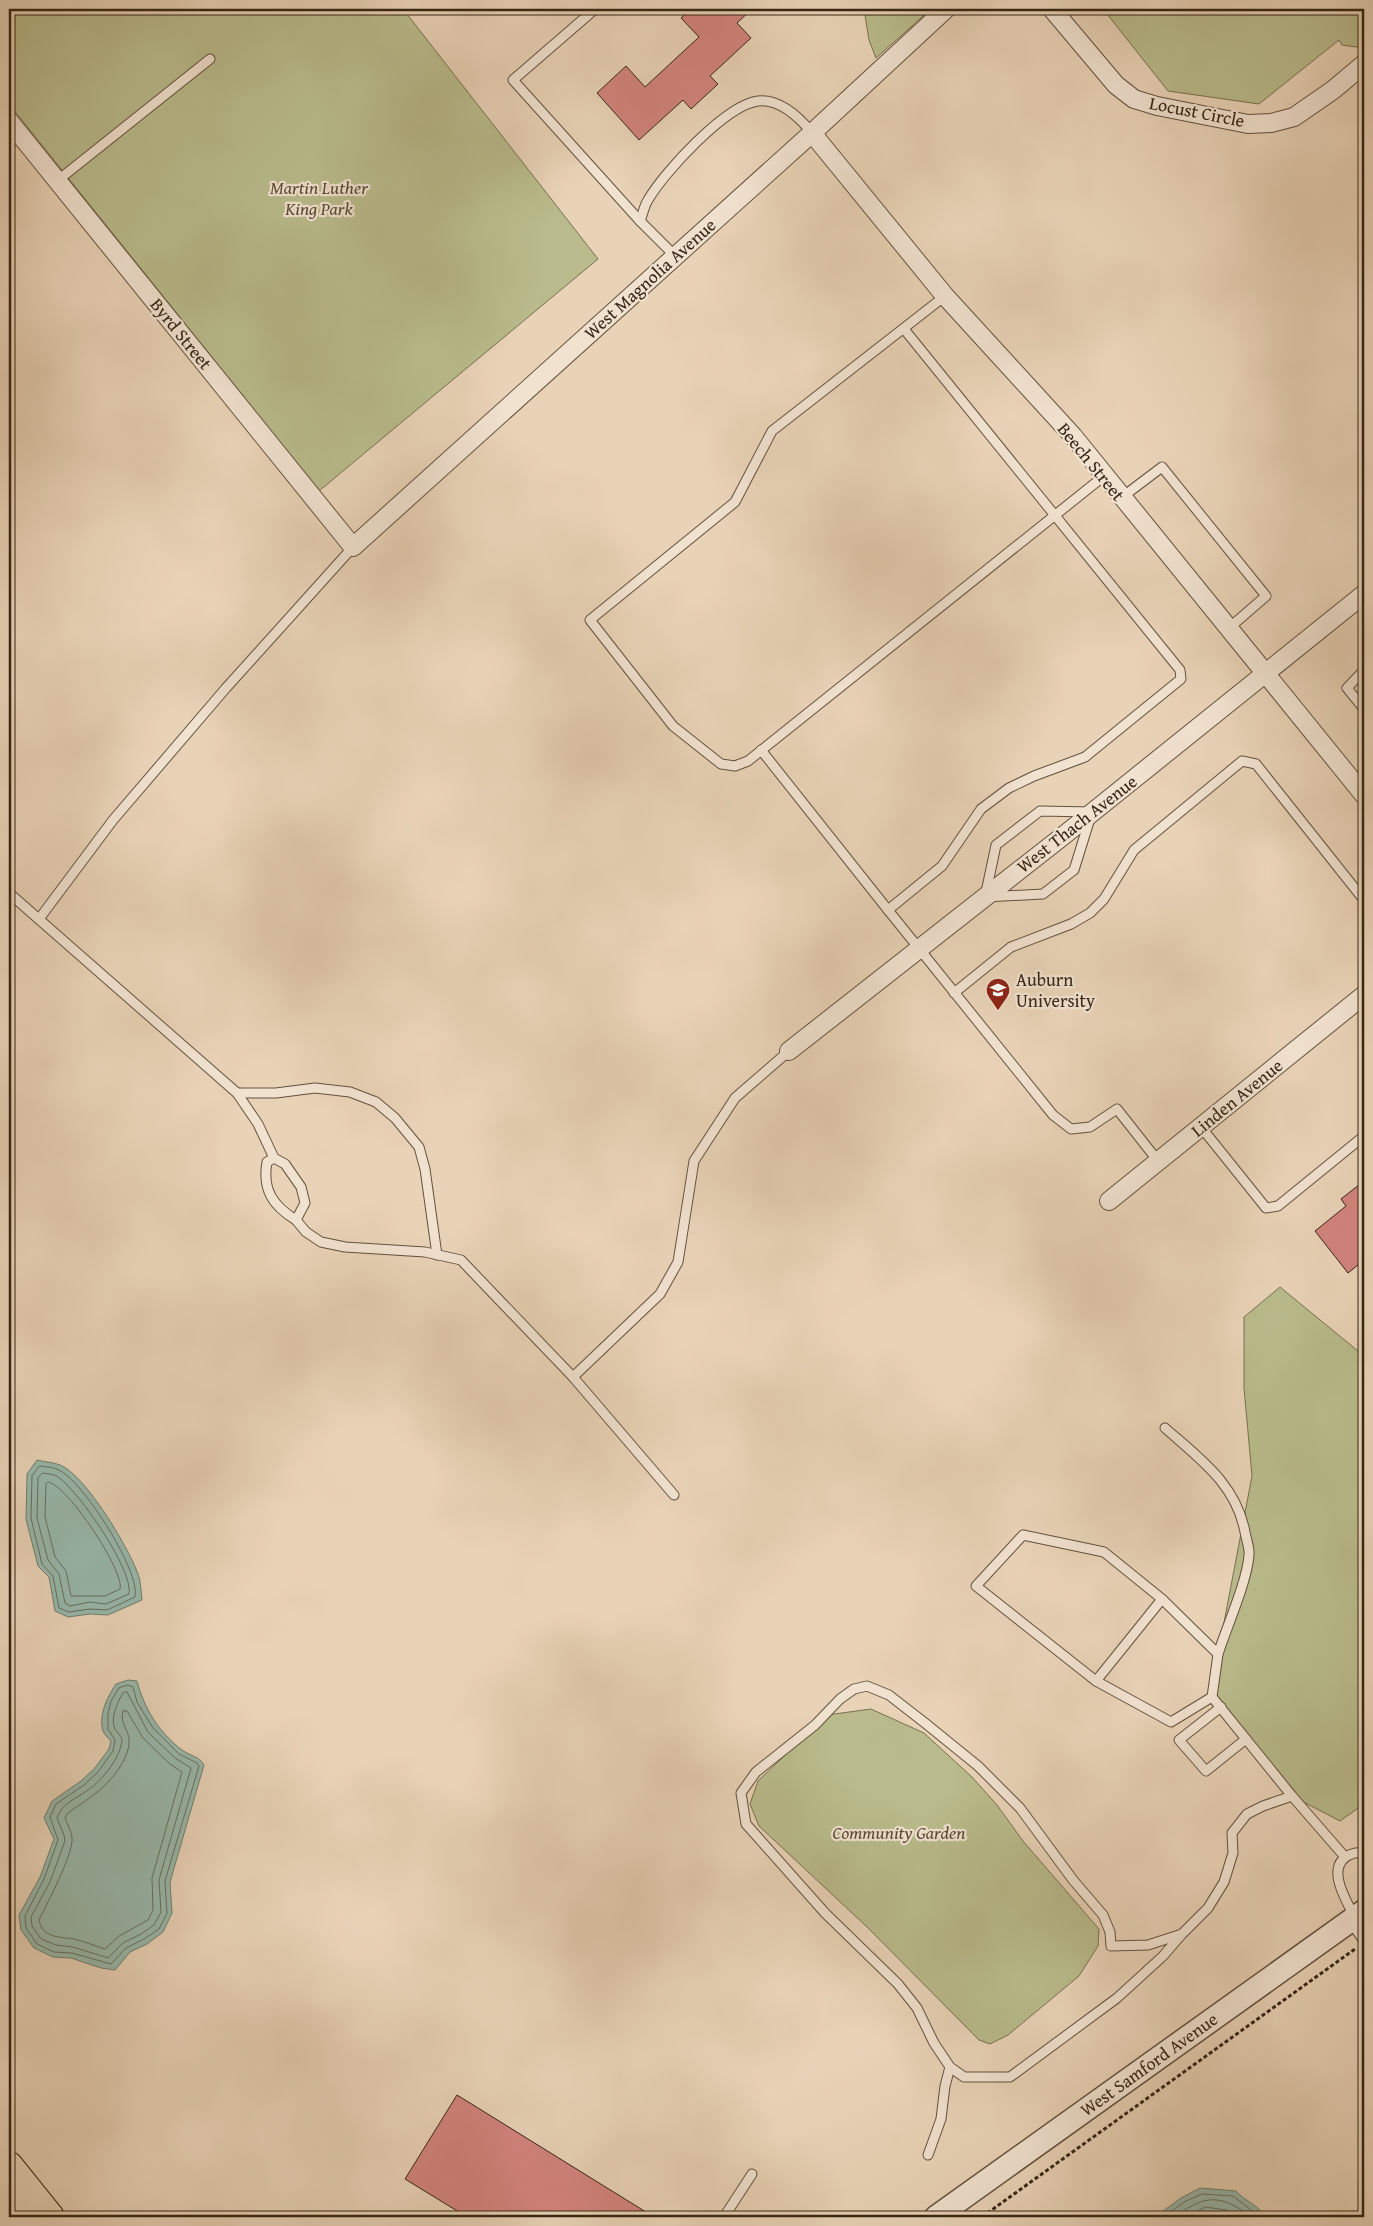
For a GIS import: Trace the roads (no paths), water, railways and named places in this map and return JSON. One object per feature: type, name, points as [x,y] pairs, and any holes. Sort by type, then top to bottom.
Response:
[{"type":"main road","points":[[9,2166],[50,2217]]},
{"type":"main road","points":[[9,2205],[31,2212],[38,2217]]},
{"type":"street","name":"West Magnolia Avenue","points":[[353,547],[812,133],[946,9]]},
{"type":"street","name":"Locust Circle","points":[[1052,9],[1116,85],[1134,99],[1157,106],[1248,124],[1271,123],[1294,117],[1333,90],[1364,64]]},
{"type":"street","name":"Byrd Street","points":[[9,121],[353,547]]},
{"type":"street","name":"Beech Street","points":[[812,133],[945,296],[1072,436],[1364,795]]},
{"type":"street","name":"West Thach Avenue","points":[[788,1051],[985,897],[1364,594]]},
{"type":"street","name":"Linden Avenue","points":[[1110,1200],[1364,995]]},
{"type":"street","name":"West Samford Avenue","points":[[936,2217],[1356,1917]]},
{"type":"lane","points":[[595,9],[513,80],[640,221],[675,256]]},
{"type":"lane","points":[[57,181],[210,58]]},
{"type":"lane","points":[[640,221],[647,200],[668,173],[724,117],[743,106],[759,101],[777,104],[802,120],[812,133]]},
{"type":"lane","points":[[945,296],[772,431],[735,502],[590,620],[673,726],[720,764],[735,766],[748,761],[1104,476]]},
{"type":"lane","points":[[888,910],[942,866],[981,809],[1009,788],[1034,776],[1085,757],[1181,679],[1180,670],[904,329]]},
{"type":"lane","points":[[1121,498],[1162,467],[1266,596],[1228,629]]},
{"type":"lane","points":[[39,919],[113,820],[226,688],[353,547]]},
{"type":"lane","points":[[1364,670],[1347,688],[1364,709]]},
{"type":"lane","points":[[761,750],[918,950],[1053,1115],[1072,1129],[1090,1127],[1117,1109],[1158,1161]]},
{"type":"lane","points":[[954,993],[1011,947],[1071,924],[1090,913],[1104,899],[1134,850],[1242,761],[1256,764],[1364,900]]},
{"type":"lane","points":[[1040,812],[1092,812],[1074,870],[1043,894],[985,897],[996,844],[1040,812]]},
{"type":"lane","points":[[9,893],[238,1093],[258,1124],[274,1158],[285,1164],[300,1187],[304,1203],[296,1220]]},
{"type":"lane","points":[[574,1377],[660,1294],[678,1262],[694,1161],[735,1098],[788,1051]]},
{"type":"lane","points":[[238,1093],[276,1093],[315,1088],[350,1092],[376,1102],[395,1118],[419,1147],[425,1169],[437,1255]]},
{"type":"lane","points":[[1201,1127],[1266,1208],[1278,1206],[1364,1136]]},
{"type":"lane","points":[[274,1158],[267,1162],[264,1177],[270,1196],[283,1212],[296,1220],[306,1232],[321,1242],[346,1247],[437,1255],[461,1260],[574,1377],[674,1495]]},
{"type":"lane","points":[[1165,1428],[1214,1472],[1231,1493],[1242,1514],[1249,1553],[1245,1573],[1218,1654],[1212,1696],[1292,1796],[1346,1857]]},
{"type":"lane","points":[[1212,1696],[1171,1722],[1096,1681],[976,1586],[1022,1535],[1104,1552],[1162,1599],[1218,1654]]},
{"type":"lane","points":[[1096,1681],[1162,1599]]},
{"type":"lane","points":[[1182,1934],[1148,1945],[1111,1946],[1110,1932],[1103,1915],[1073,1880],[1020,1808],[986,1773],[889,1695],[867,1686],[854,1689],[815,1725],[756,1772],[741,1793],[746,1824],[825,1913],[898,1984],[917,2008],[934,2043],[950,2067],[964,2077],[1010,2077],[1117,1998],[1163,1956],[1208,1908],[1224,1882],[1233,1853],[1232,1833],[1247,1814],[1292,1796]]},
{"type":"lane","points":[[1221,1707],[1179,1740],[1206,1771],[1246,1739]]},
{"type":"lane","points":[[1364,1853],[1352,1853],[1346,1857],[1338,1869],[1337,1875],[1356,1917],[1364,1941]]},
{"type":"lane","points":[[928,2155],[941,2120],[945,2086],[950,2067]]},
{"type":"lane","points":[[724,2217],[752,2174]]},
{"type":"water","points":[[37,1460],[60,1465],[70,1471],[94,1498],[127,1550],[140,1580],[142,1600],[108,1615],[90,1614],[68,1617],[55,1611],[49,1577],[38,1566],[26,1519],[27,1474]]},
{"type":"water","points":[[128,1680],[137,1681],[148,1710],[166,1736],[204,1765],[170,1882],[172,1913],[163,1932],[147,1944],[130,1952],[115,1970],[101,1968],[71,1958],[53,1957],[34,1948],[21,1930],[19,1915],[40,1877],[54,1839],[44,1818],[52,1801],[81,1781],[94,1769],[109,1749],[111,1741],[103,1731],[103,1712],[116,1684]]},
{"type":"water","points":[[1200,2188],[1236,2191],[1266,2217],[1155,2217],[1181,2198]]},
{"type":"place","name":"Auburn University","points":[[998,1011]]},
{"type":"park label","name":"Martin Luther King Park","points":[[319,198]]},
{"type":"park label","name":"Community Garden","points":[[899,1833]]}]
